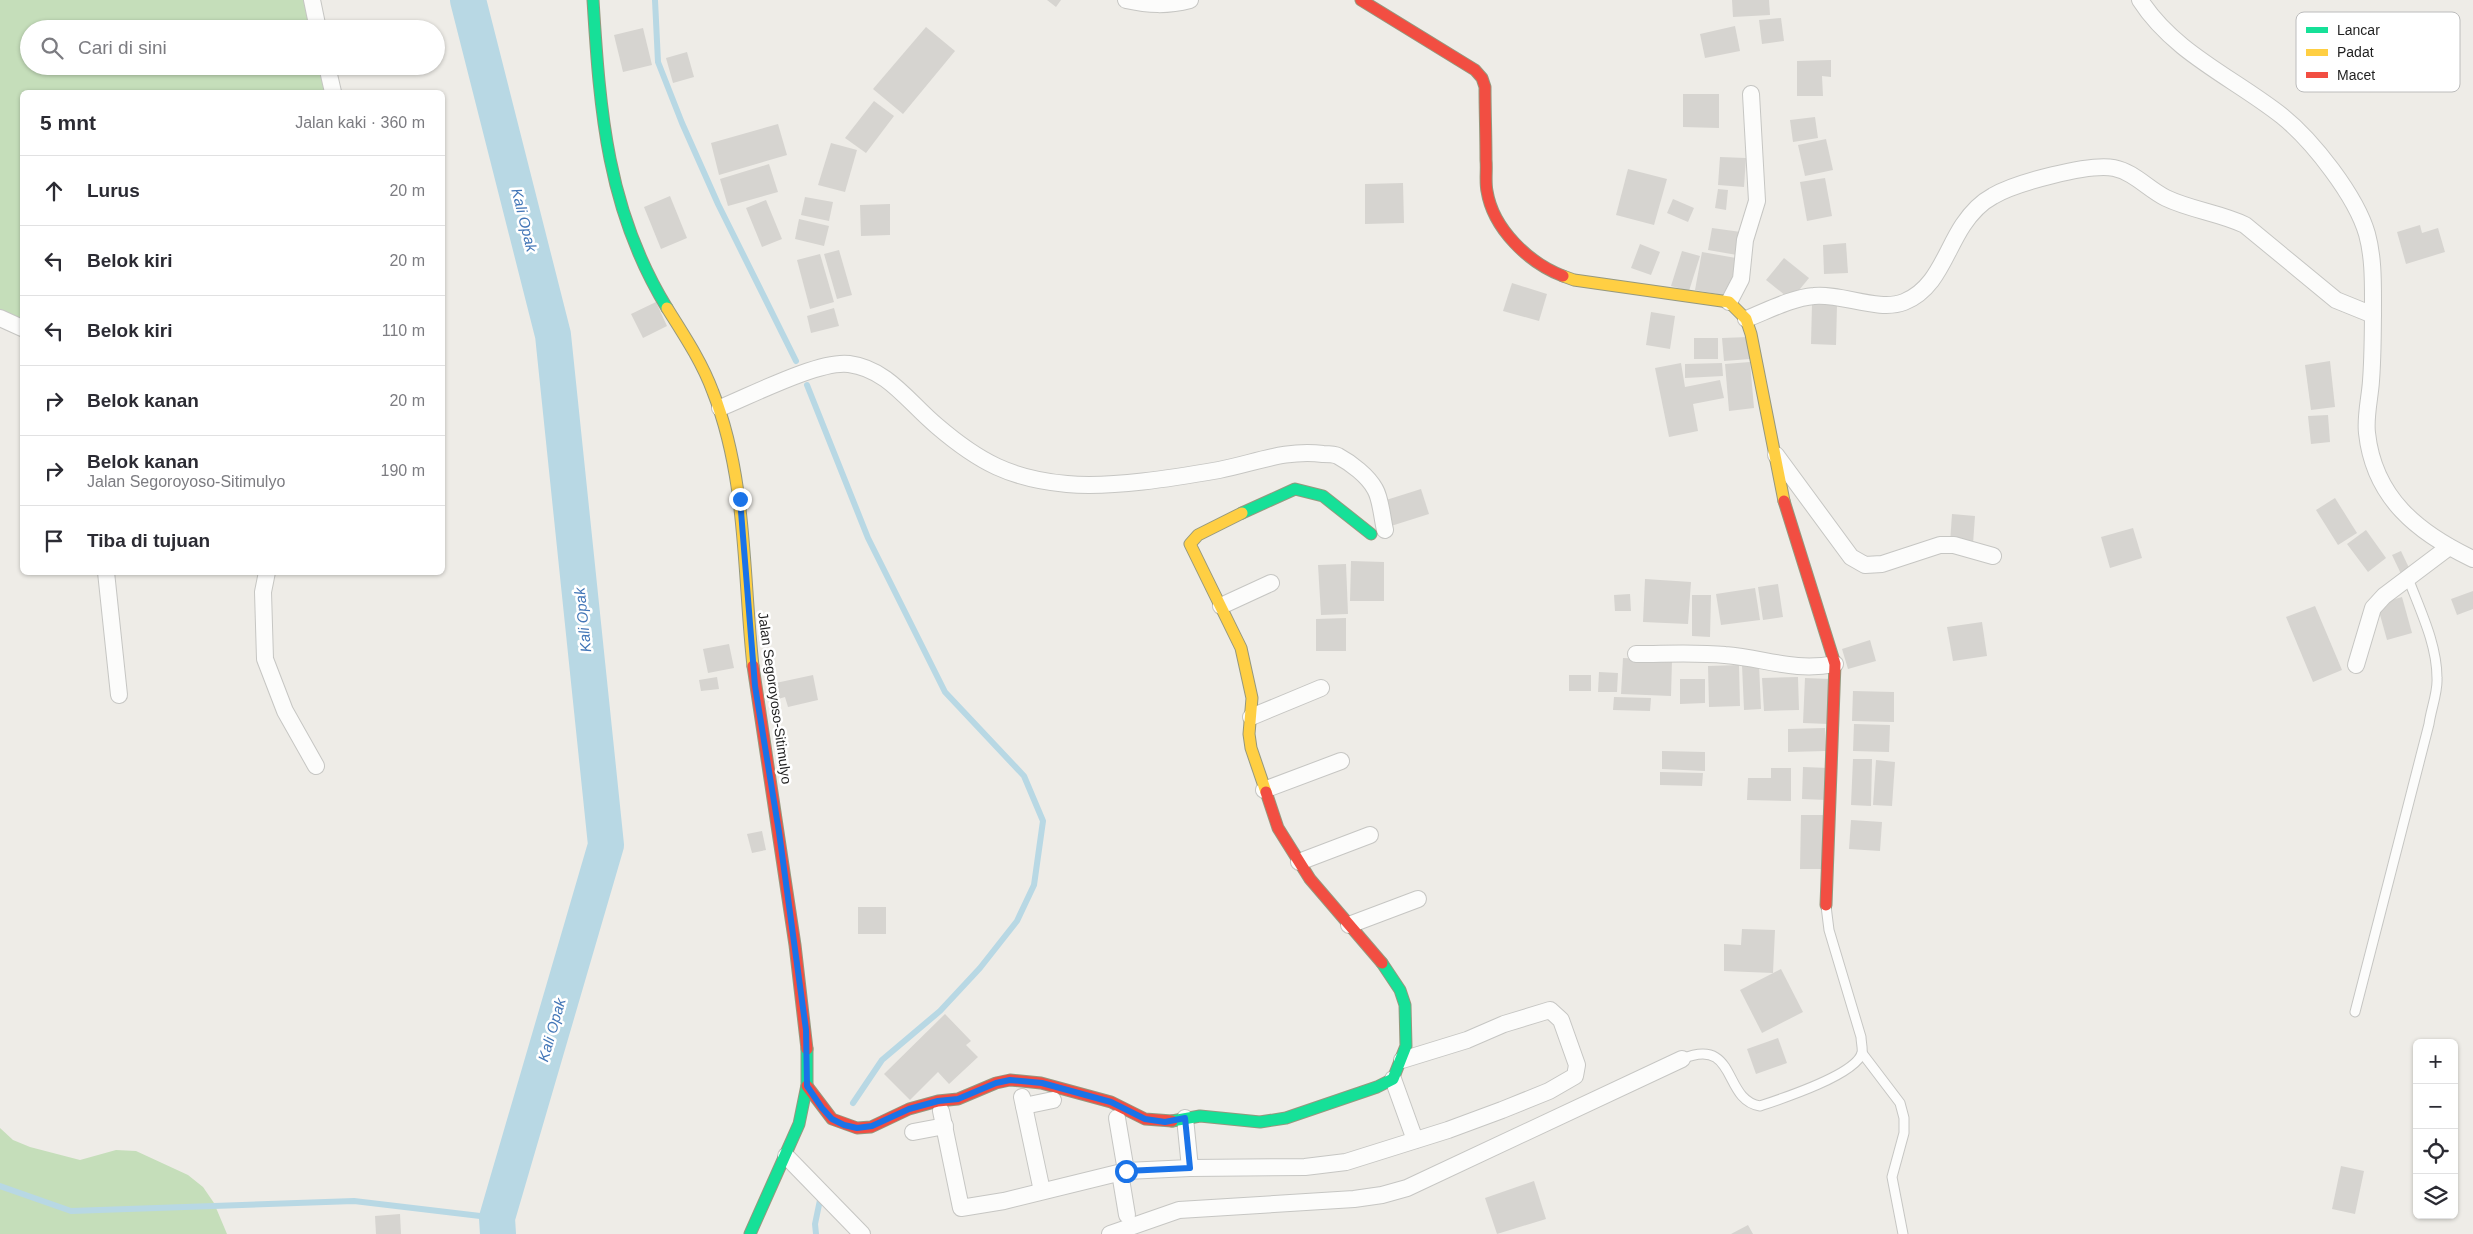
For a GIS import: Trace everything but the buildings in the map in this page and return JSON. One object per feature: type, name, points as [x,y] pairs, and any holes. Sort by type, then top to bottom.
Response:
[{"type":"street","points":[[312,0],[316,20]]},
{"type":"street","name":"Jalan Segoroyoso-Sitimulyo","points":[[593,0],[601,108],[606,145],[626,220],[641,261],[708,378],[720,408],[732,455],[740,499],[755,686],[779,832],[806,1030],[807,1086],[803,1114],[786,1156],[756,1214],[750,1234]]},
{"type":"street","points":[[1126,0],[1152,6],[1173,5],[1190,0]]},
{"type":"street","points":[[1361,0],[1475,70],[1482,78],[1485,87],[1487,191],[1493,210],[1523,252],[1546,270],[1574,280],[1729,302],[1746,319],[1752,334],[1785,506],[1835,664],[1836,680],[1826,905]]},
{"type":"street","points":[[2140,0],[2153,20],[2176,42],[2283,117],[2320,155],[2347,190],[2367,233],[2373,268],[2373,315],[2366,432],[2376,471],[2390,496],[2420,529],[2473,559]]},
{"type":"street","points":[[329,75],[333,90]]},
{"type":"street","points":[[1729,302],[1741,279],[1745,240],[1756,201],[1751,94]]},
{"type":"street","points":[[1746,319],[1796,300],[1815,296],[1886,304],[1903,302],[1919,294],[1932,281],[1962,225],[1975,209],[1993,196],[2018,186],[2079,170],[2099,167],[2115,168],[2132,175],[2168,199],[2228,217],[2245,226],[2336,300],[2373,315]]},
{"type":"street","points":[[0,318],[20,327]]},
{"type":"street","points":[[720,408],[817,368],[847,363],[870,369],[891,382],[936,425],[988,464],[1022,477],[1068,484],[1128,482],[1162,479],[1222,469],[1280,454],[1306,452],[1337,456],[1359,470],[1376,490],[1378,532]]},
{"type":"street","points":[[1773,451],[1851,557],[1865,564],[1882,564],[1940,544],[1954,545],[1993,556]]},
{"type":"street","points":[[807,1086],[832,1119],[857,1128],[872,1126],[909,1109],[938,1101],[958,1099],[996,1083],[1010,1080],[1042,1083],[1111,1102],[1145,1119],[1165,1122],[1200,1116],[1249,1122],[1278,1120],[1377,1087],[1393,1079],[1406,1046],[1405,1005],[1400,990],[1382,963],[1326,898],[1299,862],[1278,828],[1251,748],[1249,734],[1252,698],[1241,648],[1191,549],[1192,539],[1269,499],[1295,489],[1323,496],[1378,532]]},
{"type":"street","points":[[2356,664],[2373,608],[2384,596],[2449,547]]},
{"type":"street","points":[[106,575],[119,696]]},
{"type":"street","points":[[265,575],[262,592],[265,659],[285,711],[316,766]]},
{"type":"street","points":[[1221,606],[1271,583]]},
{"type":"street","points":[[1636,654],[1722,654],[1754,658],[1794,668],[1835,664]]},
{"type":"street","points":[[1251,717],[1321,688]]},
{"type":"street","points":[[1264,790],[1341,761]]},
{"type":"street","points":[[1299,862],[1370,835]]},
{"type":"street","points":[[1349,925],[1418,899]]},
{"type":"street","points":[[913,1132],[943,1118],[961,1208],[1123,1172],[1190,1168],[1305,1167],[1346,1162],[1448,1130],[1548,1091],[1575,1076],[1576,1066],[1561,1020],[1550,1010],[1504,1024],[1467,1040],[1402,1060]]},
{"type":"street","points":[[1110,1234],[1158,1215],[1179,1210],[1354,1199],[1382,1195],[1407,1188],[1682,1059]]},
{"type":"street","points":[[1393,1079],[1415,1140]]},
{"type":"street","points":[[1042,1191],[1023,1101],[1053,1100]]},
{"type":"street","points":[[1117,1118],[1127,1215]]},
{"type":"street","points":[[1185,1118],[1190,1168]]},
{"type":"street","points":[[786,1156],[862,1234]]},
{"type":"lane","points":[[2355,1012],[2429,724],[2438,679],[2433,650],[2425,622],[2408,578]]},
{"type":"lane","points":[[1826,905],[1829,930],[1860,1037],[1862,1053],[1900,1103],[1904,1118],[1904,1134],[1892,1177],[1904,1234]]},
{"type":"lane","points":[[1682,1059],[1694,1054],[1706,1053],[1718,1058],[1726,1067],[1743,1098],[1750,1104],[1760,1106],[1833,1078],[1849,1067],[1862,1053]]},
{"type":"green space","points":[[0,0],[311,0],[315,20],[20,20],[20,75],[327,75],[331,90],[20,90],[20,325],[0,316]]},
{"type":"green space","points":[[0,1128],[13,1140],[30,1147],[80,1160],[116,1150],[136,1151],[188,1175],[203,1187],[214,1203],[227,1234],[0,1234]]},
{"type":"waterway","name":"Kali Opak","points":[[468,0],[553,335],[606,845],[497,1218],[498,1234]]},
{"type":"waterway","points":[[655,0],[658,62],[682,123],[718,204],[796,361]]},
{"type":"waterway","points":[[807,385],[868,538],[945,692],[1024,776],[1043,821],[1034,885],[1017,921],[980,968],[940,1011],[882,1060],[853,1103]]},
{"type":"waterway","points":[[0,1186],[71,1211],[354,1201],[497,1218]]},
{"type":"waterway","points":[[816,1234],[815,1224],[820,1200]]},
{"type":"traffic: fast","points":[[593,0],[604,121],[619,197],[631,234],[647,271],[667,308]]},
{"type":"traffic: fast","points":[[1242,513],[1295,489],[1323,496],[1371,534]]},
{"type":"traffic: fast","points":[[1172,1121],[1200,1116],[1260,1122],[1286,1118],[1377,1087],[1393,1079],[1406,1046],[1405,1005],[1400,990],[1382,963]]},
{"type":"traffic: fast","points":[[750,1234],[799,1124],[807,1085],[807,1049]]},
{"type":"traffic: slow","points":[[1563,276],[1574,280],[1729,302],[1746,319],[1751,334],[1784,501]]},
{"type":"traffic: slow","points":[[667,308],[709,381],[724,425],[732,458],[742,527],[753,666]]},
{"type":"traffic: slow","points":[[1242,513],[1198,535],[1190,544],[1241,648],[1252,698],[1249,734],[1251,748],[1266,792]]},
{"type":"traffic: jam","points":[[1361,0],[1475,70],[1482,78],[1485,87],[1486,183],[1491,205],[1505,231],[1515,243],[1538,263],[1563,276]]},
{"type":"traffic: jam","points":[[1784,501],[1835,664],[1826,905]]},
{"type":"traffic: jam","points":[[753,666],[795,945],[807,1049]]},
{"type":"traffic: jam","points":[[1266,792],[1278,828],[1310,879],[1382,963]]},
{"type":"traffic: jam","points":[[807,1086],[832,1119],[857,1128],[871,1127],[909,1109],[938,1101],[958,1099],[996,1083],[1010,1080],[1041,1083],[1111,1102],[1145,1119],[1172,1121]]},
{"type":"route","points":[[740,499],[755,686],[779,832],[806,1030],[807,1086],[832,1119],[844,1125],[857,1128],[872,1126],[909,1109],[938,1101],[958,1099],[996,1083],[1010,1080],[1042,1083],[1111,1102],[1145,1119],[1165,1122],[1185,1118],[1190,1168],[1126,1171]]}]
